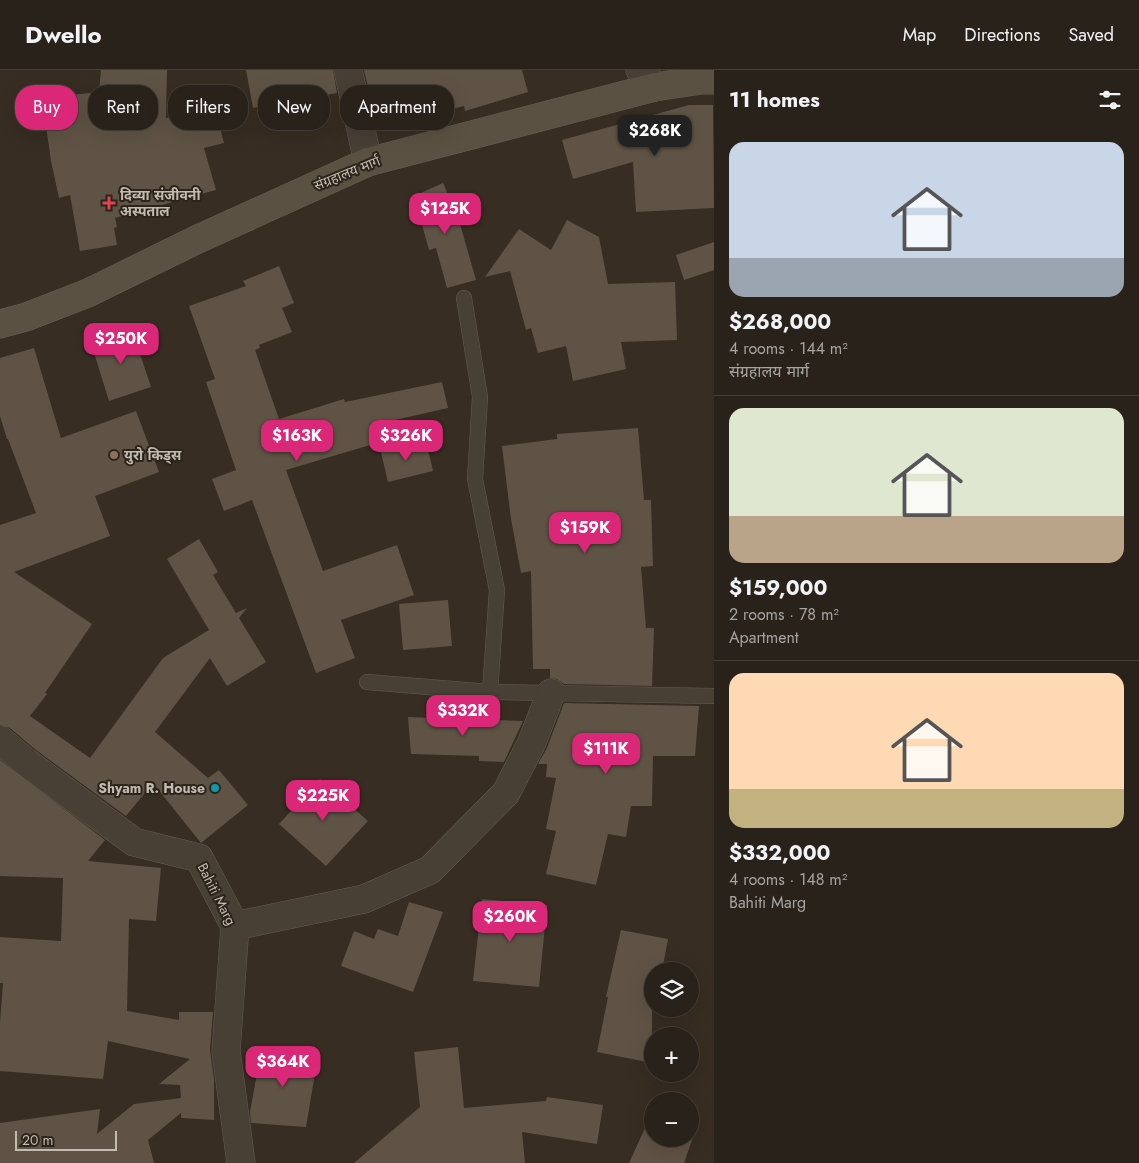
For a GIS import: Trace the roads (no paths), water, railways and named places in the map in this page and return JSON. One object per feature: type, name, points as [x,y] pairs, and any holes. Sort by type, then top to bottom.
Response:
[{"type":"main road","name":"संग्रहालय मार्ग","points":[[0,324],[26,317],[88,293],[368,162],[647,79],[714,80]]},
{"type":"street","points":[[348,70],[368,162]]},
{"type":"street","points":[[236,926],[364,899],[430,870],[506,793],[532,742],[551,692]]},
{"type":"street","name":"Bahiti Marg","points":[[0,740],[26,762],[134,842],[199,858],[236,926],[226,1051],[241,1163]]},
{"type":"lane","points":[[464,298],[480,397],[475,479],[497,590],[490,692]]},
{"type":"lane","points":[[367,682],[490,692],[714,696]]},
{"type":"place","name":"दिव्या संजीवनी अस्पताल","points":[[109,203]]},
{"type":"place","name":"युरो किड्स","points":[[114,455]]},
{"type":"place","name":"Shyam R. House","points":[[215,788]]}]
